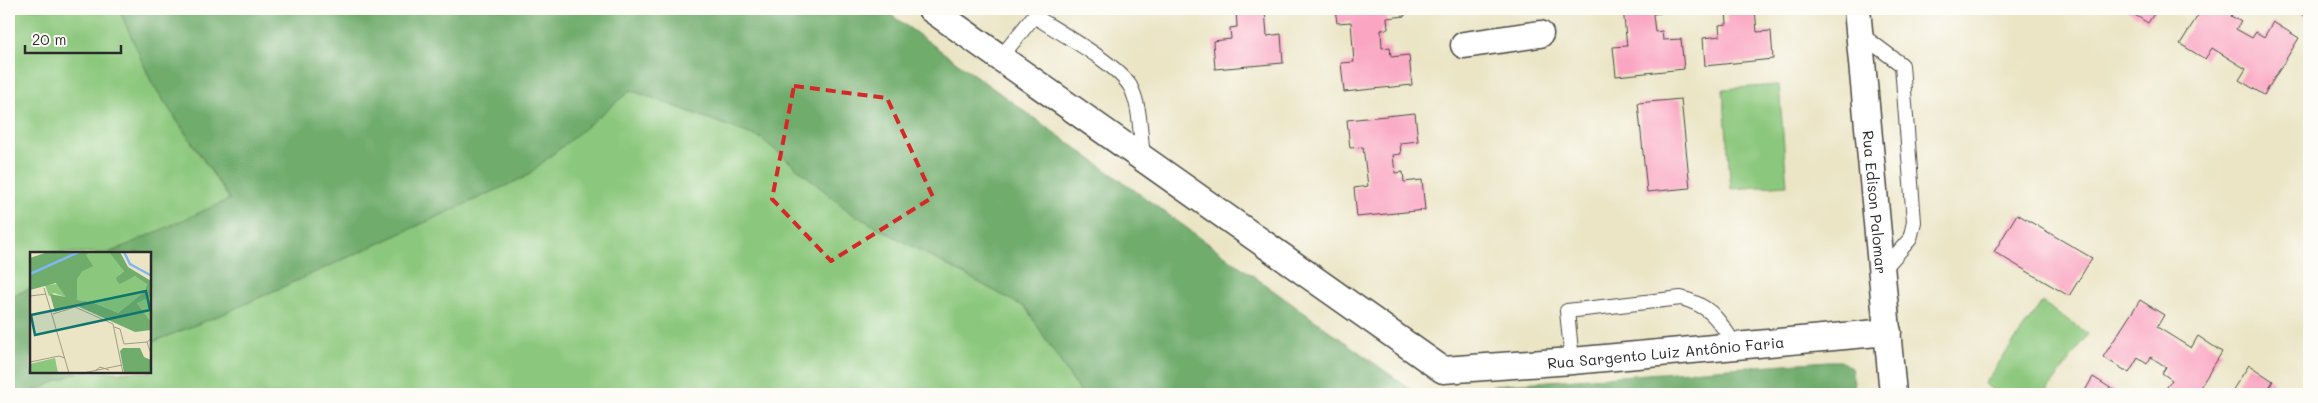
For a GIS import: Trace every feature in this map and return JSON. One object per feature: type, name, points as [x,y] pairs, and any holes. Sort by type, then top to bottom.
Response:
[{"type":"street","points":[[932,9],[1143,157]]},
{"type":"street","name":"Rua Edison Palomar","points":[[1858,21],[1893,394]]},
{"type":"street","points":[[1464,45],[1540,34]]},
{"type":"street","name":"Rua Sargento Luiz Antônio Faria","points":[[1143,157],[1443,370],[1572,361],[1888,332]]},
{"type":"lane","points":[[1001,57],[1034,16],[1118,71],[1130,86],[1136,104],[1143,157]]},
{"type":"lane","points":[[1858,21],[1902,65],[1914,222],[1910,239],[1882,271]]},
{"type":"lane","points":[[1572,361],[1567,311],[1681,298],[1696,302],[1708,309],[1735,346]]},
{"type":"highlighted area","points":[[794,86],[887,98],[933,197],[831,261],[772,199]]},
{"type":"green space","points":[[9,9],[119,9],[152,83],[230,200],[111,252],[30,252],[30,288],[9,298]]},
{"type":"green space","points":[[119,9],[883,9],[1417,394],[1081,394],[1026,308],[851,213],[761,138],[631,90],[525,177],[223,314],[151,343],[151,252],[111,252],[230,199],[152,83]]},
{"type":"green space","points":[[1779,85],[1787,185],[1731,189],[1723,89]]},
{"type":"green space","points":[[630,90],[761,138],[851,213],[1026,308],[1081,394],[26,394],[77,373],[151,373],[151,343],[223,314],[525,177]]},
{"type":"green space","points":[[30,288],[30,373],[77,373],[26,394],[9,394],[9,298]]},
{"type":"green space","points":[[2042,302],[2088,334],[2045,394],[1999,394],[1984,384]]},
{"type":"green space","points":[[1841,361],[1851,368],[1856,394],[1480,394],[1494,385]]},
{"type":"building","points":[[1236,9],[1265,9],[1267,36],[1281,34],[1283,63],[1215,69],[1213,41],[1231,39],[1230,28],[1237,27]]},
{"type":"building","points":[[1335,9],[1404,9],[1405,16],[1387,18],[1388,29],[1381,30],[1382,48],[1390,47],[1391,57],[1409,55],[1412,85],[1344,92],[1341,63],[1354,62],[1351,22],[1337,23]]},
{"type":"building","points":[[1623,9],[1660,9],[1661,13],[1653,14],[1655,32],[1662,31],[1663,40],[1681,39],[1684,69],[1616,76],[1613,47],[1627,46]]},
{"type":"building","points":[[1726,9],[1755,9],[1757,32],[1771,31],[1773,59],[1705,66],[1703,38],[1720,36],[1719,25],[1727,24]]},
{"type":"building","points":[[2125,9],[2157,9],[2148,23]]},
{"type":"building","points":[[2202,9],[2235,9],[2231,16],[2241,22],[2236,29],[2252,38],[2256,32],[2264,37],[2273,22],[2299,38],[2264,95],[2239,80],[2246,69],[2212,48],[2205,59],[2180,44]]},
{"type":"building","points":[[2294,9],[2309,9],[2309,19]]},
{"type":"building","points":[[1681,99],[1690,188],[1647,192],[1638,103]]},
{"type":"building","points":[[1415,113],[1418,141],[1400,143],[1401,154],[1393,155],[1395,173],[1403,172],[1404,182],[1422,180],[1425,210],[1357,217],[1354,188],[1368,186],[1363,147],[1350,148],[1347,120]]},
{"type":"building","points":[[2017,214],[2092,258],[2069,296],[1994,252]]},
{"type":"building","points":[[2140,300],[2164,315],[2157,327],[2191,348],[2198,336],[2222,352],[2196,394],[2162,394],[2172,380],[2162,373],[2166,367],[2151,357],[2147,364],[2138,358],[2129,373],[2103,357]]},
{"type":"building","points":[[2249,365],[2273,381],[2266,393],[2269,394],[2230,394]]},
{"type":"building","points":[[2093,377],[2117,392],[2115,394],[2083,394]]}]
